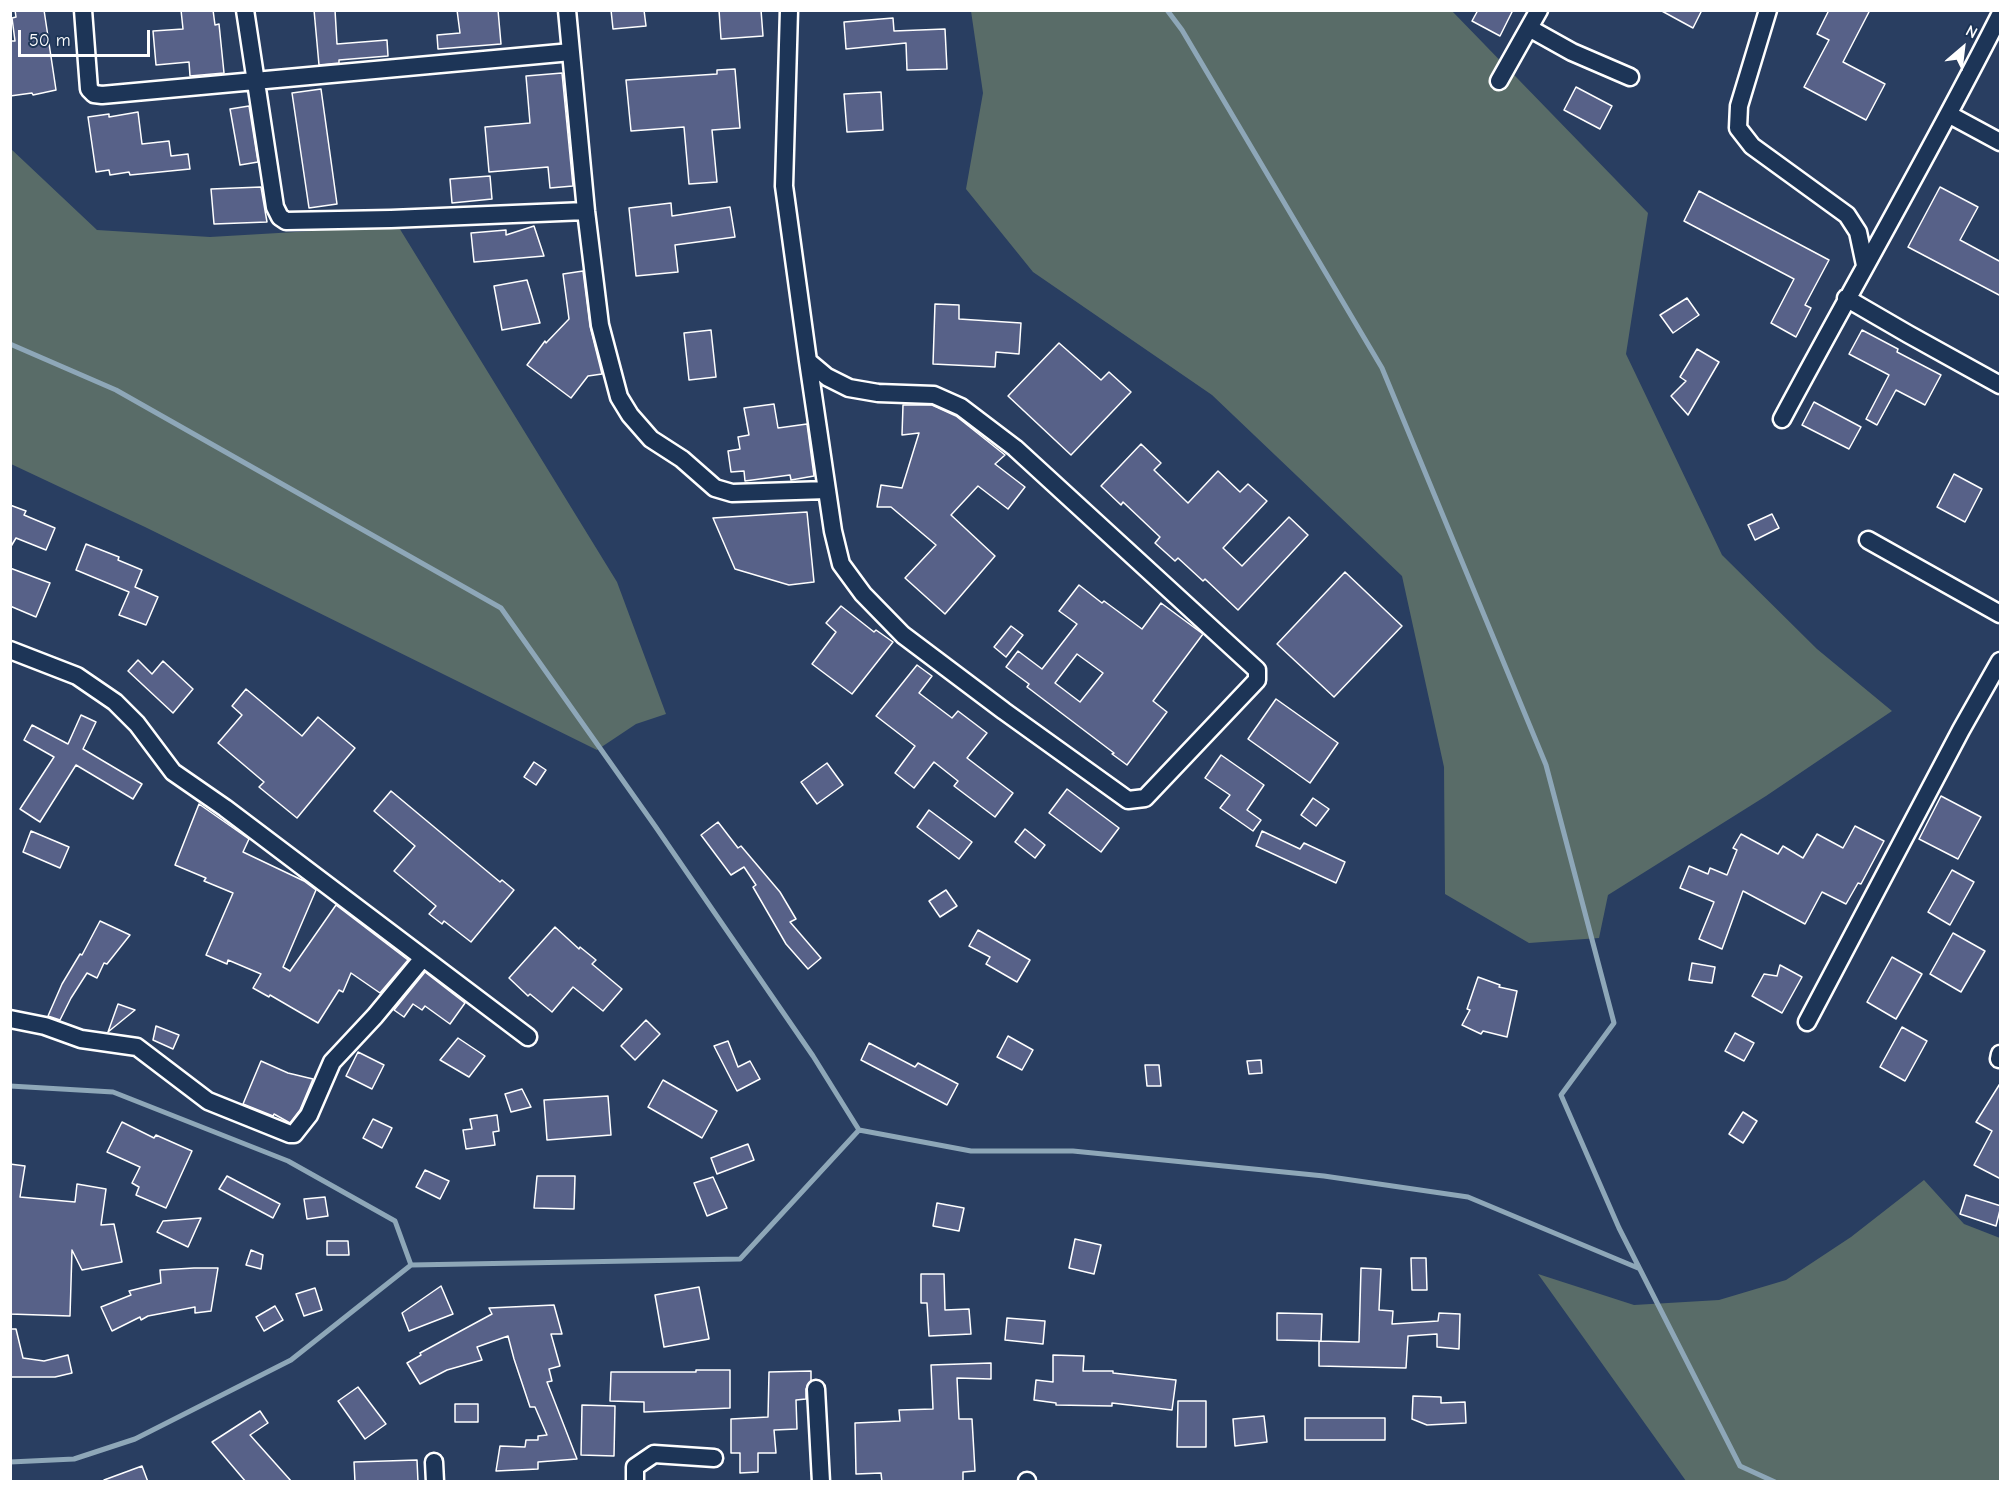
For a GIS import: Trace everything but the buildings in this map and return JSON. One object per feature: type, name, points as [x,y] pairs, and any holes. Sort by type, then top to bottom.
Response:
[{"type":"street","points":[[83,10],[88,89],[94,94],[102,95],[571,52]]},
{"type":"street","points":[[245,10],[275,207],[280,217],[286,221],[586,211]]},
{"type":"street","points":[[567,10],[586,211],[600,325],[619,398],[651,439],[682,459],[716,488],[732,493],[827,490]]},
{"type":"street","points":[[789,10],[784,186],[808,362],[833,531],[841,564],[863,594],[903,635],[1128,800],[1144,798],[1257,680],[1257,670],[1015,448],[961,407],[934,394],[878,393],[849,388],[827,377],[808,362]]},
{"type":"street","points":[[1499,81],[1539,10]]},
{"type":"street","points":[[1768,10],[1739,106],[1738,128],[1752,146],[1847,215],[1858,232],[1865,265]]},
{"type":"street","points":[[1782,419],[1846,298],[1950,115],[2001,15]]},
{"type":"street","points":[[1529,28],[1572,52],[1630,77]]},
{"type":"street","points":[[1950,115],[2001,142]]},
{"type":"street","points":[[1846,298],[2001,385]]},
{"type":"street","points":[[1868,540],[2001,614]]},
{"type":"street","points":[[10,650],[77,676],[115,702],[137,724],[173,772],[225,808],[528,1037]]},
{"type":"street","points":[[1807,1022],[1961,730],[2001,661]]},
{"type":"street","points":[[10,1019],[45,1026],[99,1043],[123,1043],[137,1047],[208,1101],[294,1134],[309,1115],[332,1062],[375,1016],[423,958]]},
{"type":"street","points":[[816,1389],[821,1482]]},
{"type":"street","points":[[635,1482],[635,1467],[654,1454],[714,1458]]},
{"type":"street","points":[[434,1462],[435,1482]]},
{"type":"shaded area","points":[[971,11],[1452,11],[1648,213],[1626,354],[1722,555],[1817,649],[1892,711],[1766,796],[1608,895],[1599,938],[1529,943],[1445,894],[1444,767],[1402,576],[1212,395],[1033,272],[966,189],[983,93]]},
{"type":"shaded area","points":[[10,148],[97,230],[210,237],[398,226],[617,582],[666,714],[636,724],[597,750],[145,527],[11,464]]},
{"type":"shaded area","points":[[1924,1180],[1964,1224],[2000,1238],[2000,1481],[1686,1481],[1538,1274],[1634,1305],[1719,1300],[1786,1280],[1851,1237]]},
{"type":"waterway","points":[[1167,10],[1182,30],[1382,368],[1546,765],[1614,1023],[1561,1095],[1619,1228],[1740,1466],[1775,1482]]},
{"type":"waterway","points":[[10,344],[116,390],[501,608],[813,1056],[859,1130]]},
{"type":"waterway","points":[[10,1086],[113,1092],[288,1161],[395,1221],[411,1265]]},
{"type":"waterway","points":[[10,1462],[74,1459],[135,1439],[291,1360],[411,1265],[740,1259],[859,1130],[971,1151],[1073,1151],[1324,1176],[1468,1197],[1638,1268]]}]
